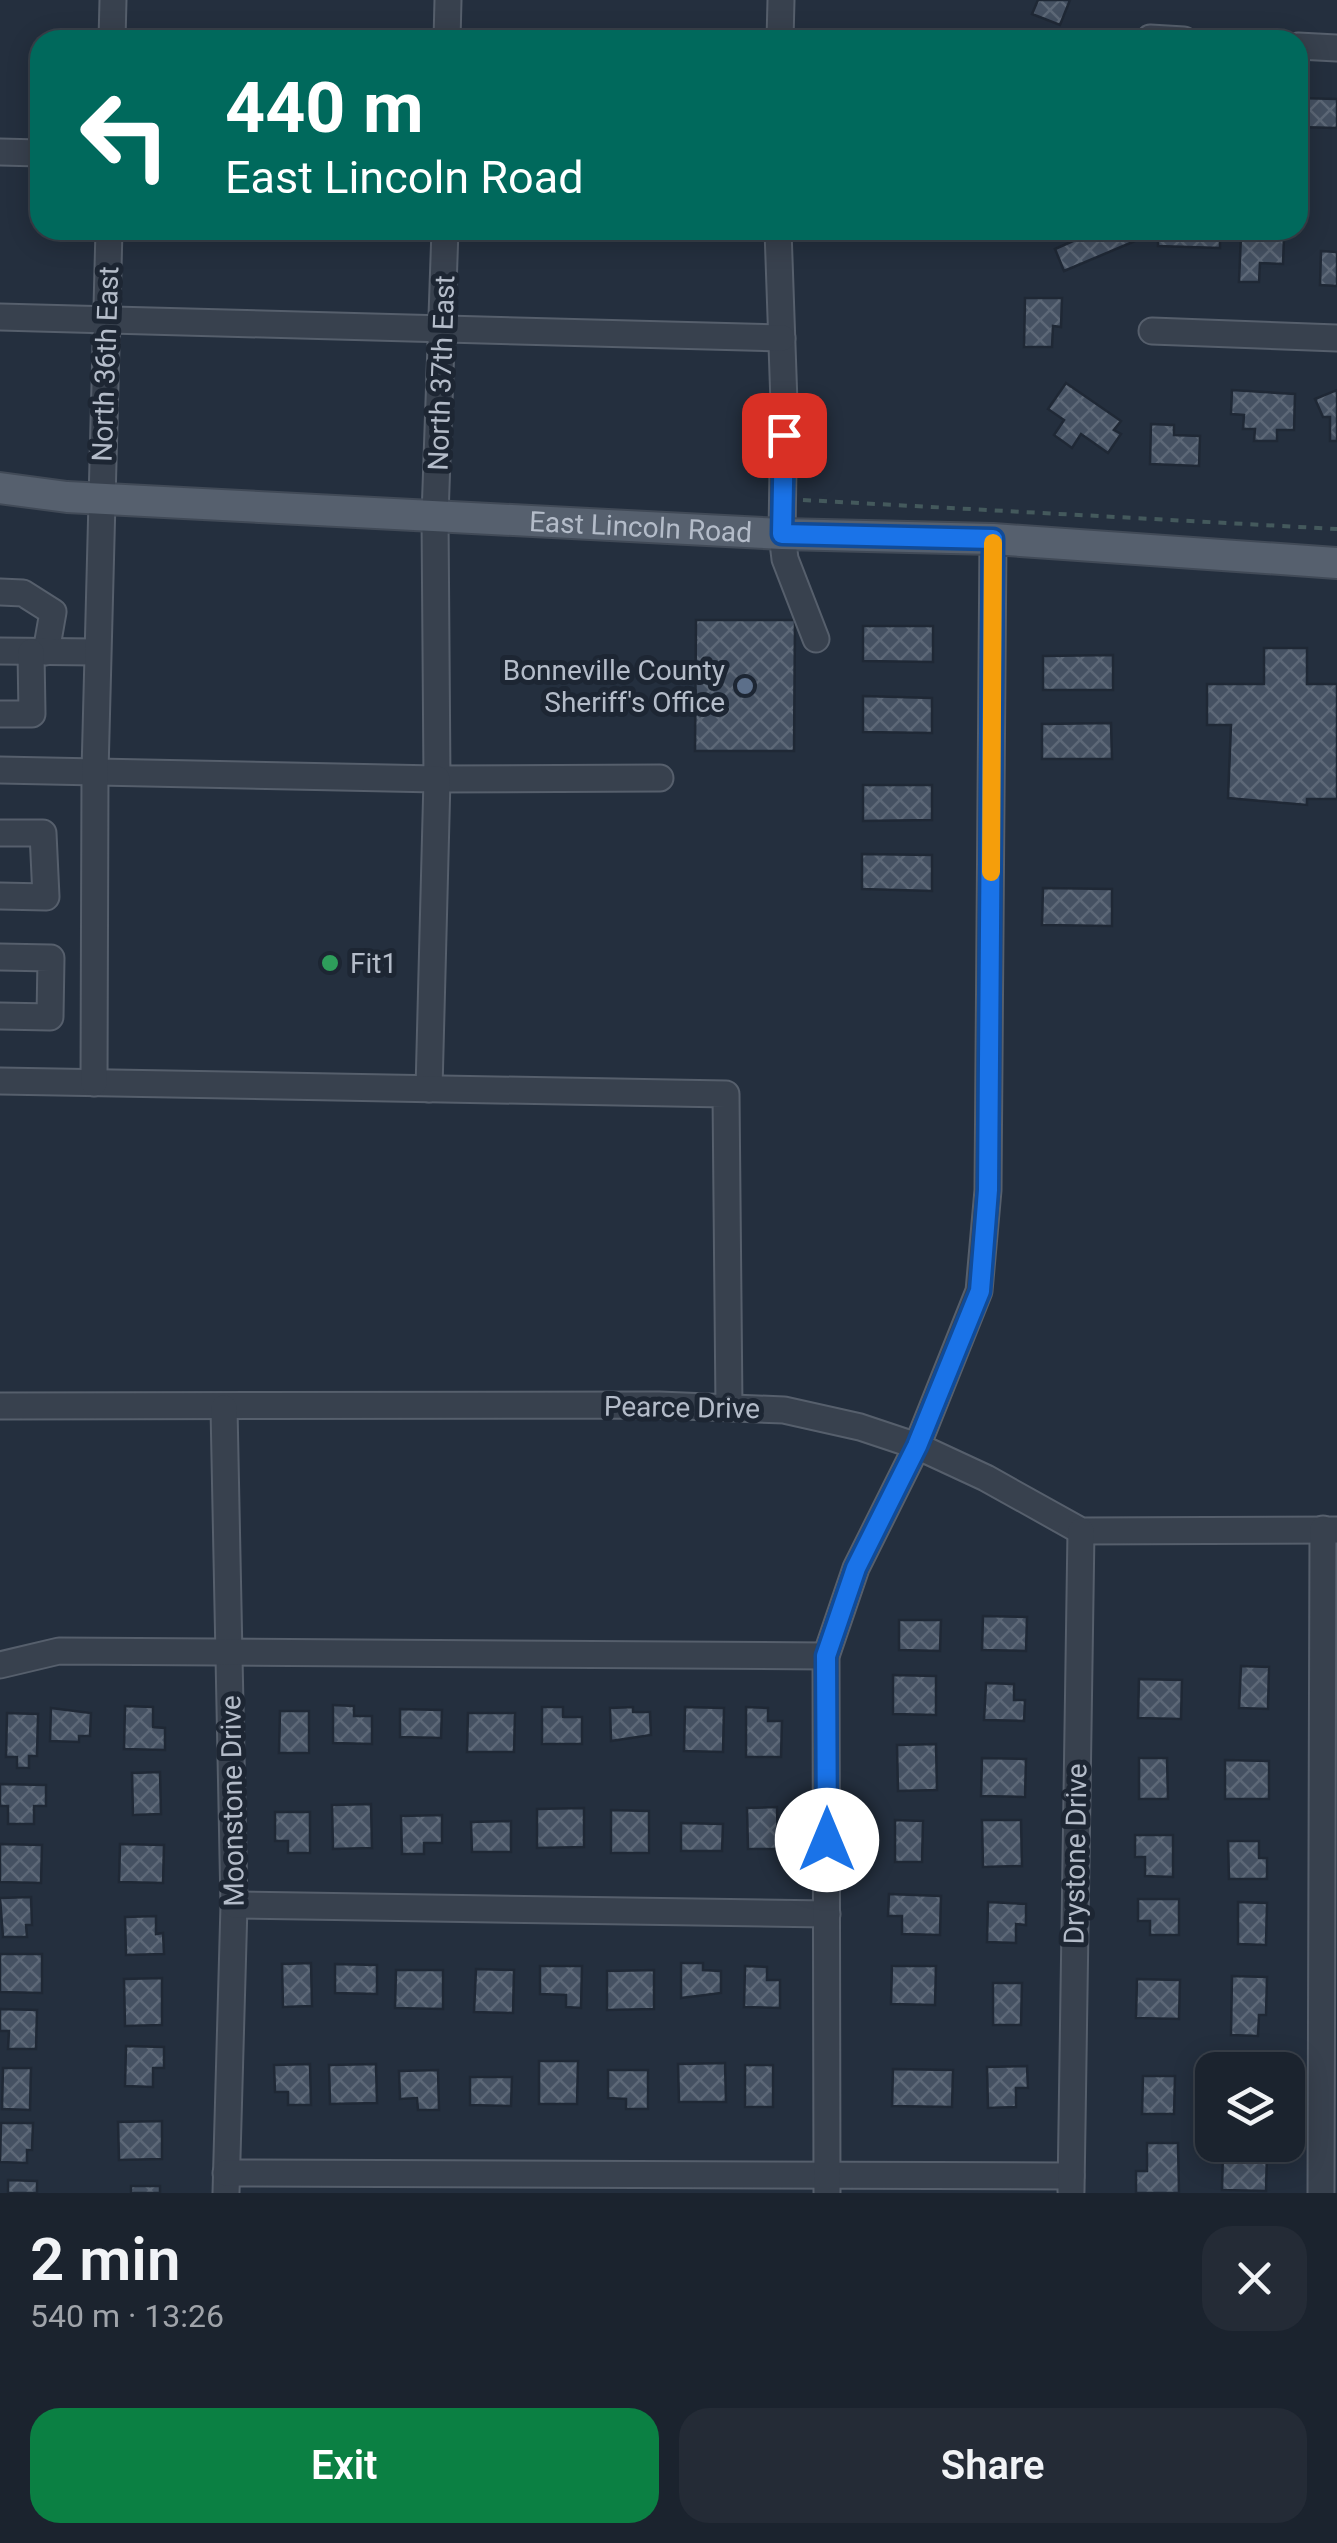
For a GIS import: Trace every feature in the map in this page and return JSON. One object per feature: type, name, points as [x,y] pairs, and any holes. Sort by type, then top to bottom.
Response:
[{"type":"main road","name":"East Lincoln Road","points":[[0,488],[68,497],[782,534],[993,539],[1337,563]]},
{"type":"main road","name":"East Lincoln Road","points":[[0,506],[68,497]]},
{"type":"street","points":[[112,30],[113,0]]},
{"type":"street","points":[[448,0],[448,30]]},
{"type":"street","points":[[780,30],[781,0]]},
{"type":"street","points":[[1308,47],[1337,48]]},
{"type":"street","points":[[0,152],[30,153]]},
{"type":"street","name":"North 36th East","points":[[94,1083],[97,652],[109,240]]},
{"type":"street","name":"North 37th East","points":[[429,1088],[437,779],[435,516],[444,240]]},
{"type":"street","points":[[778,240],[782,534],[786,559],[816,638]]},
{"type":"street","points":[[0,317],[782,338]]},
{"type":"street","points":[[1152,331],[1337,338]]},
{"type":"street","points":[[827,2184],[826,1656],[856,1568],[917,1446],[980,1291],[988,1190],[993,539]]},
{"type":"street","points":[[0,592],[23,593],[44,602],[52,612],[53,630],[41,647],[32,714],[0,714]]},
{"type":"street","points":[[0,651],[41,647],[97,652]]},
{"type":"street","points":[[0,770],[437,779],[660,778]]},
{"type":"street","points":[[0,833],[44,833],[46,897],[0,896]]},
{"type":"street","points":[[0,958],[50,958],[50,1017],[0,1016]]},
{"type":"street","points":[[0,1081],[726,1094],[729,1408]]},
{"type":"street","name":"Pearce Drive","points":[[0,1406],[784,1410],[860,1426],[917,1446],[1081,1531],[1330,1530]]},
{"type":"street","name":"Moonstone Drive","points":[[224,1408],[234,1905],[226,2183]]},
{"type":"street","points":[[1321,2193],[1330,1530]]},
{"type":"street","name":"Drystone Drive","points":[[1071,2185],[1081,1531]]},
{"type":"street","points":[[0,1664],[58,1651],[826,1656]]},
{"type":"street","points":[[234,1905],[827,1914]]},
{"type":"street","points":[[226,2183],[1071,2185]]},
{"type":"path","points":[[784,499],[1337,529]]},
{"type":"building","points":[[1038,0],[1070,0],[1060,25],[1032,14]]},
{"type":"building","points":[[1308,98],[1337,99],[1337,128],[1308,127]]},
{"type":"building","points":[[1075,240],[1135,241],[1064,271],[1055,249]]},
{"type":"building","points":[[1158,240],[1220,240],[1220,248],[1158,246]]},
{"type":"building","points":[[1241,240],[1284,240],[1283,264],[1260,263],[1259,282],[1239,282]]},
{"type":"building","points":[[1321,251],[1337,252],[1337,286],[1320,285]]},
{"type":"building","points":[[1025,298],[1062,298],[1061,327],[1053,326],[1052,347],[1024,347]]},
{"type":"building","points":[[1066,383],[1121,421],[1114,430],[1121,434],[1108,453],[1081,434],[1072,448],[1054,435],[1064,420],[1048,409]]},
{"type":"building","points":[[1232,390],[1295,394],[1294,430],[1277,430],[1277,441],[1254,441],[1255,429],[1243,429],[1244,415],[1231,414]]},
{"type":"building","points":[[1337,390],[1337,441],[1330,441],[1330,417],[1323,417],[1315,399]]},
{"type":"building","points":[[1151,424],[1174,425],[1174,435],[1200,436],[1199,466],[1150,464]]},
{"type":"building","name":"Bonneville County Sheriff's Office","points":[[696,620],[795,620],[794,751],[695,751]]},
{"type":"building","points":[[863,626],[933,626],[933,662],[863,661]]},
{"type":"building","points":[[1264,648],[1307,648],[1307,684],[1337,684],[1337,799],[1307,799],[1307,805],[1228,798],[1231,725],[1207,725],[1207,684],[1264,684]]},
{"type":"building","points":[[1113,655],[1113,690],[1043,690],[1043,656]]},
{"type":"building","points":[[863,696],[932,698],[932,733],[863,732]]},
{"type":"building","points":[[1111,723],[1112,759],[1042,759],[1042,724]]},
{"type":"building","points":[[863,785],[932,785],[932,820],[863,821]]},
{"type":"building","points":[[862,854],[932,855],[932,891],[862,889]]},
{"type":"building","points":[[1043,888],[1112,889],[1112,926],[1042,925]]},
{"type":"building","points":[[983,1616],[1027,1617],[1026,1651],[982,1650]]},
{"type":"building","points":[[899,1620],[941,1620],[940,1651],[899,1650]]},
{"type":"building","points":[[1241,1666],[1269,1667],[1268,1709],[1239,1708]]},
{"type":"building","points":[[893,1675],[936,1676],[936,1715],[893,1714]]},
{"type":"building","points":[[1139,1679],[1182,1680],[1181,1719],[1138,1718]]},
{"type":"building","points":[[986,1683],[1014,1684],[1014,1700],[1025,1700],[1024,1721],[984,1720]]},
{"type":"building","points":[[333,1705],[354,1706],[354,1716],[372,1716],[372,1744],[333,1743]]},
{"type":"building","points":[[125,1706],[153,1707],[153,1727],[165,1728],[165,1750],[124,1749]]},
{"type":"building","points":[[542,1707],[563,1707],[563,1717],[582,1717],[582,1744],[542,1744]]},
{"type":"building","points":[[633,1707],[633,1712],[650,1712],[651,1735],[611,1741],[610,1708]]},
{"type":"building","points":[[685,1707],[724,1708],[723,1752],[684,1751]]},
{"type":"building","points":[[746,1707],[768,1708],[768,1721],[782,1721],[781,1757],[746,1757]]},
{"type":"building","points":[[51,1708],[91,1713],[90,1736],[79,1736],[79,1742],[50,1741]]},
{"type":"building","points":[[400,1709],[442,1710],[441,1738],[400,1737]]},
{"type":"building","points":[[280,1711],[309,1711],[309,1753],[279,1753]]},
{"type":"building","points":[[7,1713],[38,1714],[37,1756],[29,1756],[29,1768],[17,1768],[17,1757],[6,1757]]},
{"type":"building","points":[[468,1713],[515,1713],[514,1752],[467,1752]]},
{"type":"building","points":[[936,1744],[937,1790],[898,1791],[897,1745]]},
{"type":"building","points":[[982,1758],[1026,1759],[1025,1797],[981,1796]]},
{"type":"building","points":[[1139,1758],[1167,1758],[1168,1799],[1139,1799]]},
{"type":"building","points":[[1225,1760],[1269,1761],[1269,1799],[1225,1799]]},
{"type":"building","points":[[160,1772],[161,1814],[133,1815],[132,1773]]},
{"type":"building","points":[[0,1784],[46,1785],[46,1806],[34,1806],[34,1824],[8,1824],[8,1806],[0,1806]]},
{"type":"building","points":[[371,1804],[372,1848],[333,1849],[332,1805]]},
{"type":"building","points":[[777,1807],[778,1849],[748,1849],[747,1808]]},
{"type":"building","points":[[584,1808],[584,1847],[537,1848],[537,1809]]},
{"type":"building","points":[[611,1810],[649,1811],[649,1853],[611,1853]]},
{"type":"building","points":[[275,1812],[310,1812],[310,1853],[288,1853],[288,1841],[275,1841]]},
{"type":"building","points":[[442,1815],[442,1843],[424,1843],[424,1854],[402,1854],[401,1816]]},
{"type":"building","points":[[895,1820],[923,1821],[922,1862],[895,1862]]},
{"type":"building","points":[[982,1820],[1021,1820],[1022,1866],[983,1867]]},
{"type":"building","points":[[511,1821],[511,1852],[472,1852],[471,1822]]},
{"type":"building","points":[[681,1823],[723,1824],[722,1851],[681,1851]]},
{"type":"building","points":[[1135,1835],[1173,1835],[1173,1877],[1145,1876],[1145,1857],[1135,1857]]},
{"type":"building","points":[[1228,1841],[1259,1841],[1259,1858],[1267,1858],[1267,1879],[1229,1879]]},
{"type":"building","points":[[0,1844],[42,1845],[41,1883],[0,1882]]},
{"type":"building","points":[[120,1844],[164,1845],[163,1883],[119,1882]]},
{"type":"building","points":[[889,1894],[941,1896],[940,1935],[902,1934],[902,1916],[888,1916]]},
{"type":"building","points":[[31,1897],[32,1925],[26,1925],[27,1937],[3,1937],[0,1898]]},
{"type":"building","points":[[1138,1899],[1179,1899],[1179,1935],[1150,1935],[1150,1921],[1138,1921]]},
{"type":"building","points":[[988,1902],[1026,1904],[1026,1925],[1016,1924],[1016,1943],[987,1942]]},
{"type":"building","points":[[1238,1902],[1267,1903],[1266,1945],[1238,1944]]},
{"type":"building","points":[[156,1916],[156,1934],[163,1933],[164,1954],[126,1955],[125,1917]]},
{"type":"building","points":[[0,1954],[42,1954],[42,1993],[0,1992]]},
{"type":"building","points":[[311,1963],[312,2006],[283,2007],[282,1964]]},
{"type":"building","points":[[681,1963],[703,1963],[703,1970],[721,1971],[721,1993],[681,1998]]},
{"type":"building","points":[[335,1964],[377,1965],[377,1994],[335,1993]]},
{"type":"building","points":[[540,1966],[582,1966],[581,2008],[566,2007],[566,1995],[540,1994]]},
{"type":"building","points":[[745,1966],[767,1967],[767,1980],[780,1980],[780,2008],[744,2007]]},
{"type":"building","points":[[892,1966],[936,1966],[935,2005],[891,2004]]},
{"type":"building","points":[[476,1969],[514,1970],[513,2013],[474,2012]]},
{"type":"building","points":[[396,1970],[443,1970],[443,2009],[395,2008]]},
{"type":"building","points":[[654,1970],[654,2009],[607,2010],[607,1971]]},
{"type":"building","points":[[1232,1976],[1267,1977],[1266,2015],[1259,2015],[1258,2036],[1231,2035]]},
{"type":"building","points":[[162,1978],[162,2025],[125,2026],[124,1979]]},
{"type":"building","points":[[1137,1979],[1180,1980],[1179,2019],[1136,2018]]},
{"type":"building","points":[[993,1983],[1022,1983],[1021,2025],[993,2025]]},
{"type":"building","points":[[0,2009],[37,2010],[36,2049],[8,2049],[9,2031],[0,2031]]},
{"type":"building","points":[[126,2046],[164,2047],[164,2068],[153,2068],[153,2087],[125,2086]]},
{"type":"building","points":[[539,2061],[578,2061],[577,2104],[539,2104]]},
{"type":"building","points":[[725,2063],[726,2102],[679,2102],[678,2064]]},
{"type":"building","points":[[310,2064],[311,2105],[288,2105],[288,2092],[275,2092],[274,2065]]},
{"type":"building","points":[[376,2064],[377,2103],[330,2104],[329,2065]]},
{"type":"building","points":[[745,2065],[773,2065],[773,2107],[745,2107]]},
{"type":"building","points":[[1027,2066],[1028,2088],[1016,2088],[1016,2107],[988,2108],[987,2067]]},
{"type":"building","points":[[3,2068],[31,2068],[30,2110],[2,2109]]},
{"type":"building","points":[[893,2069],[953,2070],[952,2107],[892,2106]]},
{"type":"building","points":[[438,2070],[439,2110],[418,2110],[417,2098],[400,2099],[399,2071]]},
{"type":"building","points":[[608,2070],[648,2070],[648,2109],[626,2109],[626,2099],[608,2098]]},
{"type":"building","points":[[1143,2076],[1175,2076],[1174,2114],[1142,2114]]},
{"type":"building","points":[[470,2077],[512,2077],[511,2106],[470,2105]]},
{"type":"building","points":[[162,2121],[162,2159],[119,2160],[118,2122]]},
{"type":"building","points":[[1,2123],[33,2123],[32,2150],[27,2150],[27,2163],[0,2162]]},
{"type":"building","points":[[1147,2143],[1178,2143],[1179,2193],[1136,2193],[1136,2171],[1147,2171]]},
{"type":"building","points":[[1223,2162],[1267,2162],[1266,2191],[1222,2190]]},
{"type":"building","points":[[8,2180],[37,2181],[37,2193],[8,2193]]},
{"type":"building","points":[[131,2186],[160,2186],[160,2193],[131,2193]]},
{"type":"slow traffic","points":[[991,872],[993,543]]},
{"type":"place","name":"Bonneville County Sheriff's Office","points":[[745,686]]},
{"type":"place","name":"Fit1","points":[[330,963]]},
{"type":"route","points":[[784,435],[782,534],[993,539],[988,1190],[980,1291],[917,1446],[856,1568],[826,1656],[827,1840]]}]
